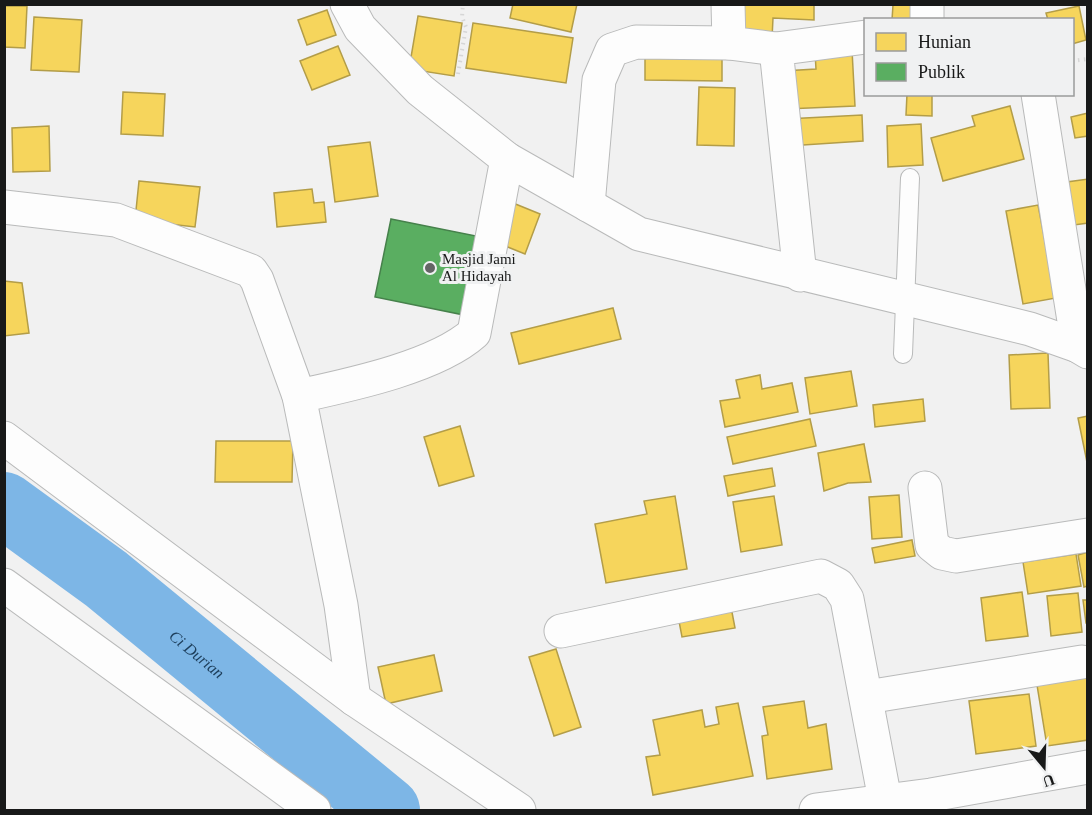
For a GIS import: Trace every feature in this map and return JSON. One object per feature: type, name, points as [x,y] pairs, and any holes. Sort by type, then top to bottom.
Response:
[{"type":"street","points":[[347,4],[360,28],[378,50],[420,90],[507,159],[639,234],[800,275],[1030,329],[1083,349]]},
{"type":"street","points":[[728,4],[729,44]]},
{"type":"street","points":[[588,205],[599,80],[612,50],[636,42],[729,44],[776,49],[864,37]]},
{"type":"street","points":[[776,49],[800,275]]},
{"type":"street","points":[[1038,96],[1083,349]]},
{"type":"street","points":[[299,396],[350,384],[444,353],[474,333],[507,159]]},
{"type":"street","points":[[4,207],[116,220],[251,271],[299,396],[341,605],[354,699]]},
{"type":"street","points":[[4,438],[354,699],[519,810]]},
{"type":"street","points":[[924,488],[932,545],[942,553],[956,556],[1088,535]]},
{"type":"street","points":[[561,631],[821,576],[838,585],[847,599],[885,800]]},
{"type":"street","points":[[4,585],[314,810]]},
{"type":"street","points":[[867,697],[1082,662]]},
{"type":"street","points":[[816,810],[885,800],[932,803],[1088,767]]},
{"type":"lane","points":[[903,354],[910,178]]},
{"type":"path","points":[[450,114],[464,44],[466,27],[462,17],[463,4]]},
{"type":"building: Hunian","points":[[513,4],[577,4],[571,32],[510,18]]},
{"type":"building: Hunian","points":[[739,4],[814,4],[814,20],[773,18],[772,39],[737,37]]},
{"type":"building: Hunian","points":[[917,4],[916,18],[892,18],[893,5]]},
{"type":"building: Hunian","points":[[4,6],[27,6],[25,48],[4,47]]},
{"type":"building: Hunian","points":[[1079,6],[1086,40],[1074,43],[1074,18],[1047,18],[1046,13]]},
{"type":"building: Hunian","points":[[327,10],[336,35],[307,45],[298,20]]},
{"type":"building: Hunian","points":[[418,16],[462,23],[454,76],[409,69]]},
{"type":"building: Hunian","points":[[34,17],[82,20],[79,72],[31,70]]},
{"type":"building: Hunian","points":[[473,23],[573,38],[566,83],[466,68]]},
{"type":"building: Hunian","points":[[338,46],[350,75],[312,90],[300,61]]},
{"type":"building: Hunian","points":[[645,46],[722,47],[722,81],[645,80]]},
{"type":"building: Hunian","points":[[852,50],[855,106],[786,109],[783,71],[816,69],[815,52]]},
{"type":"building: Hunian","points":[[699,87],[735,88],[734,146],[697,145]]},
{"type":"building: Hunian","points":[[123,92],[165,94],[163,136],[121,134]]},
{"type":"building: Hunian","points":[[907,96],[932,96],[932,116],[906,115]]},
{"type":"building: Hunian","points":[[1010,106],[1024,159],[943,181],[931,138],[975,126],[972,116]]},
{"type":"building: Hunian","points":[[1088,113],[1088,136],[1075,138],[1071,117]]},
{"type":"building: Hunian","points":[[862,115],[863,141],[788,146],[786,119]]},
{"type":"building: Hunian","points":[[921,124],[923,165],[888,167],[887,126]]},
{"type":"building: Hunian","points":[[49,126],[50,171],[13,172],[12,128]]},
{"type":"building: Hunian","points":[[370,142],[378,196],[335,202],[328,147]]},
{"type":"building: Hunian","points":[[1088,179],[1088,223],[1074,225],[1067,182]]},
{"type":"building: Hunian","points":[[139,181],[200,187],[195,227],[135,220]]},
{"type":"building: Hunian","points":[[312,189],[314,203],[324,202],[326,222],[277,227],[274,193]]},
{"type":"building: Hunian","points":[[513,203],[540,214],[525,254],[498,243]]},
{"type":"building: Hunian","points":[[1038,205],[1056,298],[1023,304],[1006,211]]},
{"type":"building: Hunian","points":[[4,281],[22,283],[29,333],[4,336]]},
{"type":"building: Hunian","points":[[613,308],[621,339],[519,364],[511,333]]},
{"type":"building: Hunian","points":[[1048,353],[1050,408],[1011,409],[1009,355]]},
{"type":"building: Hunian","points":[[851,371],[857,406],[810,414],[805,378]]},
{"type":"building: Hunian","points":[[760,375],[762,389],[792,383],[798,412],[725,427],[720,401],[740,398],[736,380]]},
{"type":"building: Hunian","points":[[923,399],[925,421],[875,427],[873,405]]},
{"type":"building: Hunian","points":[[1088,416],[1088,467],[1078,418]]},
{"type":"building: Hunian","points":[[810,419],[816,446],[733,464],[727,437]]},
{"type":"building: Hunian","points":[[460,426],[474,476],[439,486],[424,437]]},
{"type":"building: Hunian","points":[[216,441],[293,441],[292,482],[215,482]]},
{"type":"building: Hunian","points":[[864,444],[871,482],[848,483],[824,491],[818,453]]},
{"type":"building: Hunian","points":[[772,468],[775,486],[728,496],[724,476]]},
{"type":"building: Hunian","points":[[899,495],[902,537],[872,539],[869,497]]},
{"type":"building: Hunian","points":[[675,496],[687,569],[606,583],[595,524],[647,514],[644,501]]},
{"type":"building: Hunian","points":[[774,496],[782,545],[741,552],[733,502]]},
{"type":"building: Hunian","points":[[912,540],[915,556],[875,563],[872,548]]},
{"type":"building: Hunian","points":[[1088,552],[1088,586],[1084,587],[1078,555]]},
{"type":"building: Hunian","points":[[1076,554],[1081,586],[1028,594],[1023,562]]},
{"type":"building: Hunian","points":[[1022,592],[1028,636],[986,641],[981,598]]},
{"type":"building: Hunian","points":[[1078,593],[1082,632],[1051,636],[1047,596]]},
{"type":"building: Hunian","points":[[1083,600],[1088,600],[1088,623],[1086,623]]},
{"type":"building: Hunian","points":[[731,607],[735,628],[682,637],[678,616]]},
{"type":"building: Hunian","points":[[556,649],[581,727],[554,736],[529,657]]},
{"type":"building: Hunian","points":[[434,655],[442,691],[386,704],[378,667]]},
{"type":"building: Hunian","points":[[1088,677],[1088,740],[1047,746],[1037,685]]},
{"type":"building: Hunian","points":[[1029,694],[1036,746],[976,754],[969,701]]},
{"type":"building: Hunian","points":[[804,701],[808,728],[826,724],[832,769],[767,779],[762,736],[768,735],[763,707]]},
{"type":"building: Hunian","points":[[738,703],[753,776],[653,795],[646,757],[660,755],[653,720],[702,710],[705,727],[719,724],[716,707]]},
{"type":"building: Publik","name":"Masjid Jami Al Hidayah","points":[[391,219],[486,238],[469,316],[375,297]]},
{"type":"waterway","name":"Ci Durian","points":[[4,505],[106,579],[387,810]]},
{"type":"place","name":"Masjid Jami Al Hidayah","points":[[430,268]]}]
